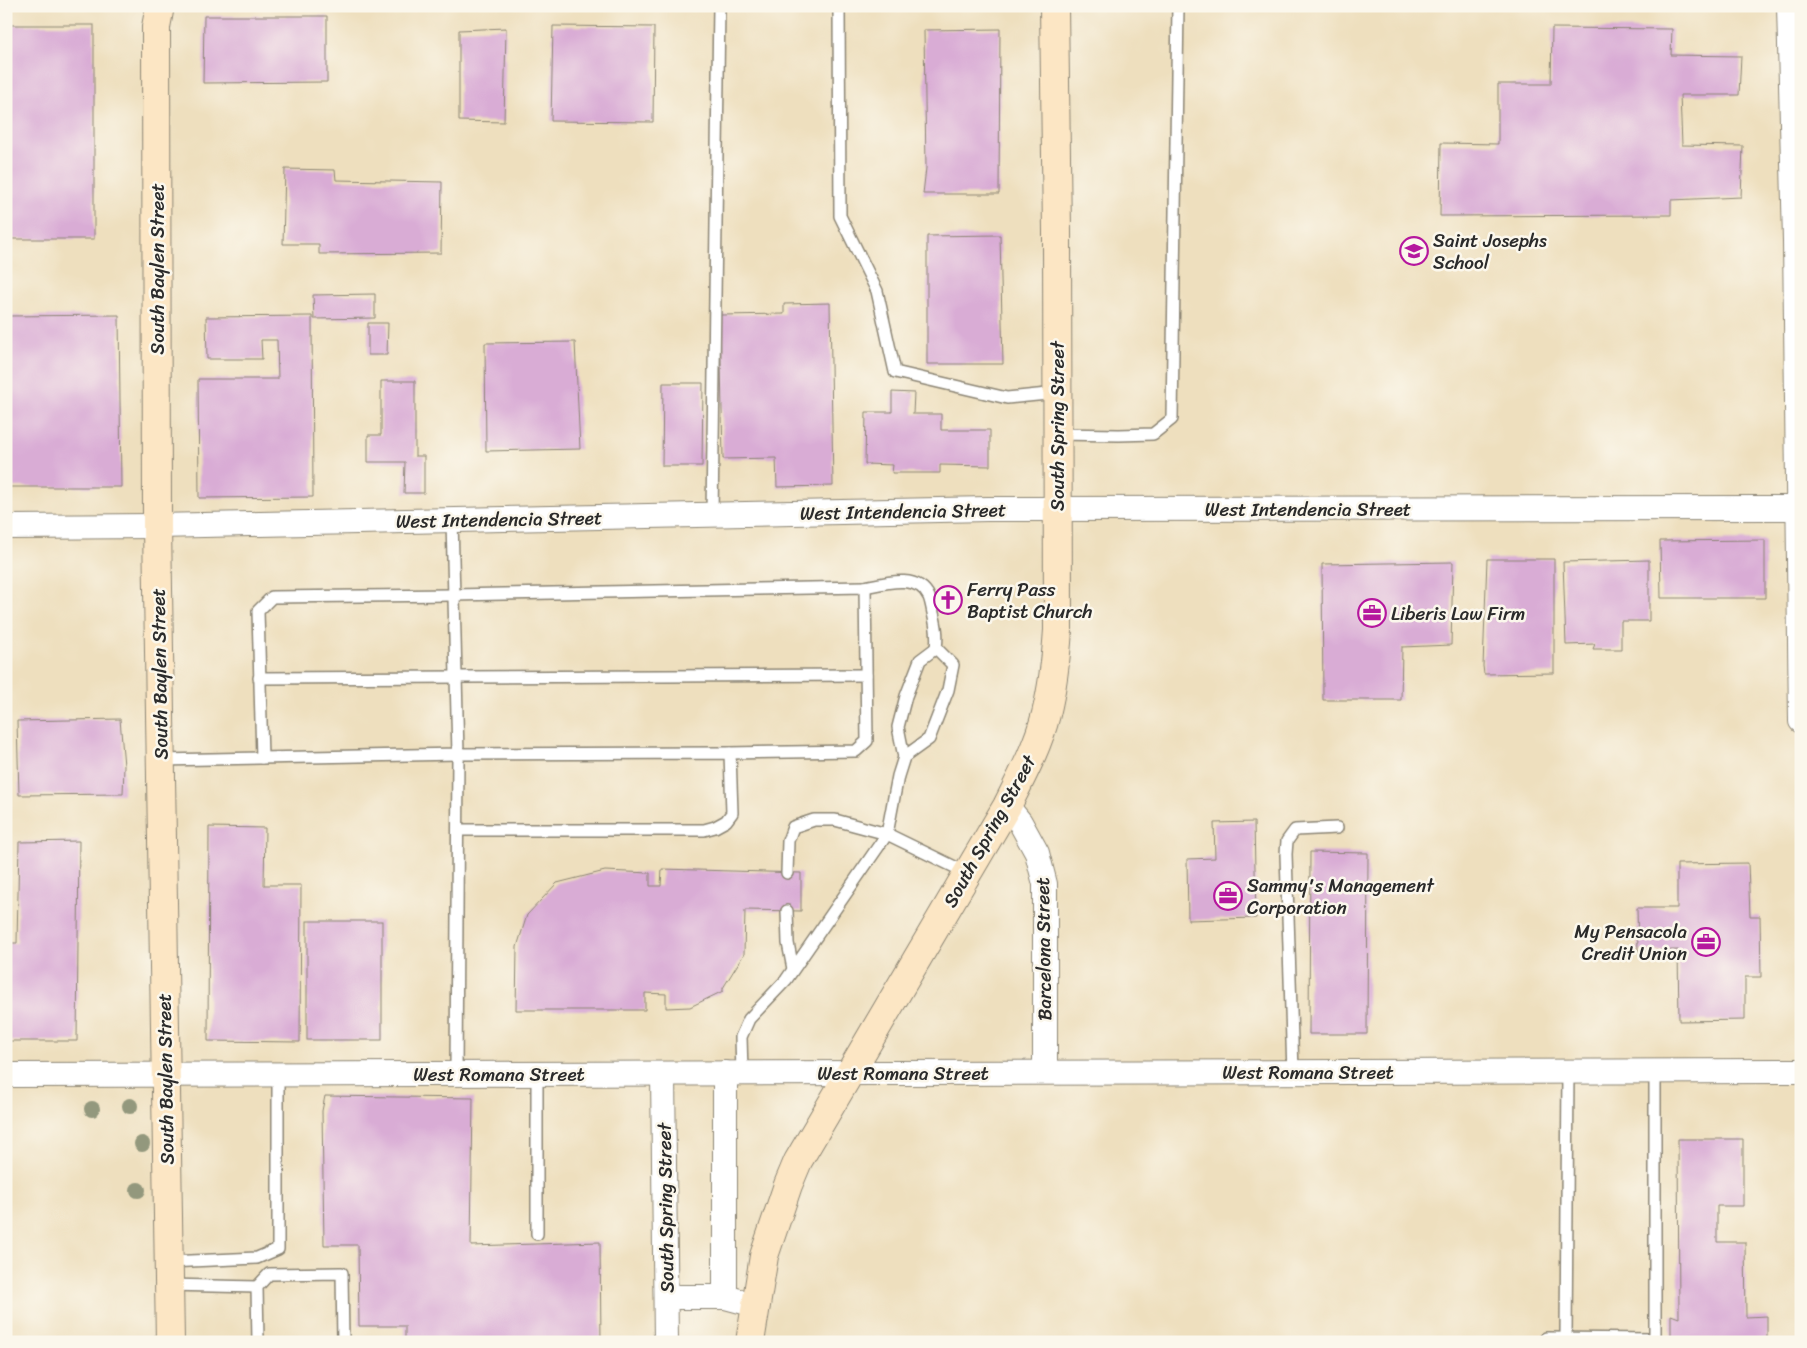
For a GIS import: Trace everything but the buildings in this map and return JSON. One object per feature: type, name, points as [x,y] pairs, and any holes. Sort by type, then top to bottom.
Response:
[{"type":"street","name":"South Baylen Street","points":[[160,6],[156,27],[157,526],[170,1342]]},
{"type":"street","name":"South Spring Street","points":[[750,1342],[764,1256],[798,1161],[1006,806],[1029,762],[1046,715],[1055,667],[1058,630],[1054,6]]},
{"type":"street","points":[[1789,6],[1800,508],[1801,722]]},
{"type":"street","name":"West Intendencia Street","points":[[6,527],[1057,510],[1800,508]]},
{"type":"street","name":"Barcelona Street","points":[[1006,806],[1020,822],[1037,853],[1045,884],[1045,1072]]},
{"type":"street","name":"West Romana Street","points":[[6,1075],[1801,1071]]},
{"type":"street","points":[[725,1297],[733,1073]]},
{"type":"street","name":"South Spring Street","points":[[663,1074],[666,1342]]},
{"type":"street","points":[[666,1297],[725,1297],[755,1306]]},
{"type":"lane","points":[[712,515],[719,6]]},
{"type":"lane","points":[[839,6],[840,216],[877,291],[895,372],[1007,398],[1057,393]]},
{"type":"lane","points":[[1057,434],[1153,434],[1172,419],[1178,6]]},
{"type":"lane","points":[[452,520],[458,754],[456,1074]]},
{"type":"lane","points":[[262,758],[258,611],[272,597],[454,596],[865,588],[899,581],[912,583],[922,589],[929,597],[938,634],[936,648],[920,660],[906,696],[898,727],[904,757],[898,776],[887,834],[786,980],[749,1019],[741,1037],[733,1073]]},
{"type":"lane","points":[[161,760],[458,754],[856,751],[867,741],[865,588]]},
{"type":"lane","points":[[904,757],[929,739],[948,690],[953,665],[936,648]]},
{"type":"lane","points":[[259,678],[866,675]]},
{"type":"lane","points":[[458,830],[704,830],[726,821],[732,813],[730,753]]},
{"type":"lane","points":[[787,873],[788,841],[793,827],[814,820],[835,820],[887,834],[967,873]]},
{"type":"lane","points":[[1293,1072],[1287,840],[1295,830],[1337,828]]},
{"type":"lane","points":[[787,910],[788,943],[793,969]]},
{"type":"lane","points":[[1566,1338],[1568,1071]]},
{"type":"lane","points":[[1546,1342],[1546,1338],[1655,1338],[1655,1071]]},
{"type":"lane","points":[[536,1073],[537,1234]]},
{"type":"lane","points":[[168,1273],[258,1258],[278,1249],[278,1074]]},
{"type":"lane","points":[[168,1273],[257,1287]]},
{"type":"lane","points":[[258,1342],[257,1287],[269,1274],[342,1273],[343,1342]]},
{"type":"place","name":"Saint Josephs School","points":[[1414,251]]},
{"type":"place","name":"Ferry Pass Baptist Church","points":[[948,600]]},
{"type":"place","name":"Liberis Law Firm","points":[[1372,613]]},
{"type":"place","name":"Sammy's Management Corporation","points":[[1228,896]]},
{"type":"place","name":"My Pensacola Credit Union","points":[[1706,942]]}]
